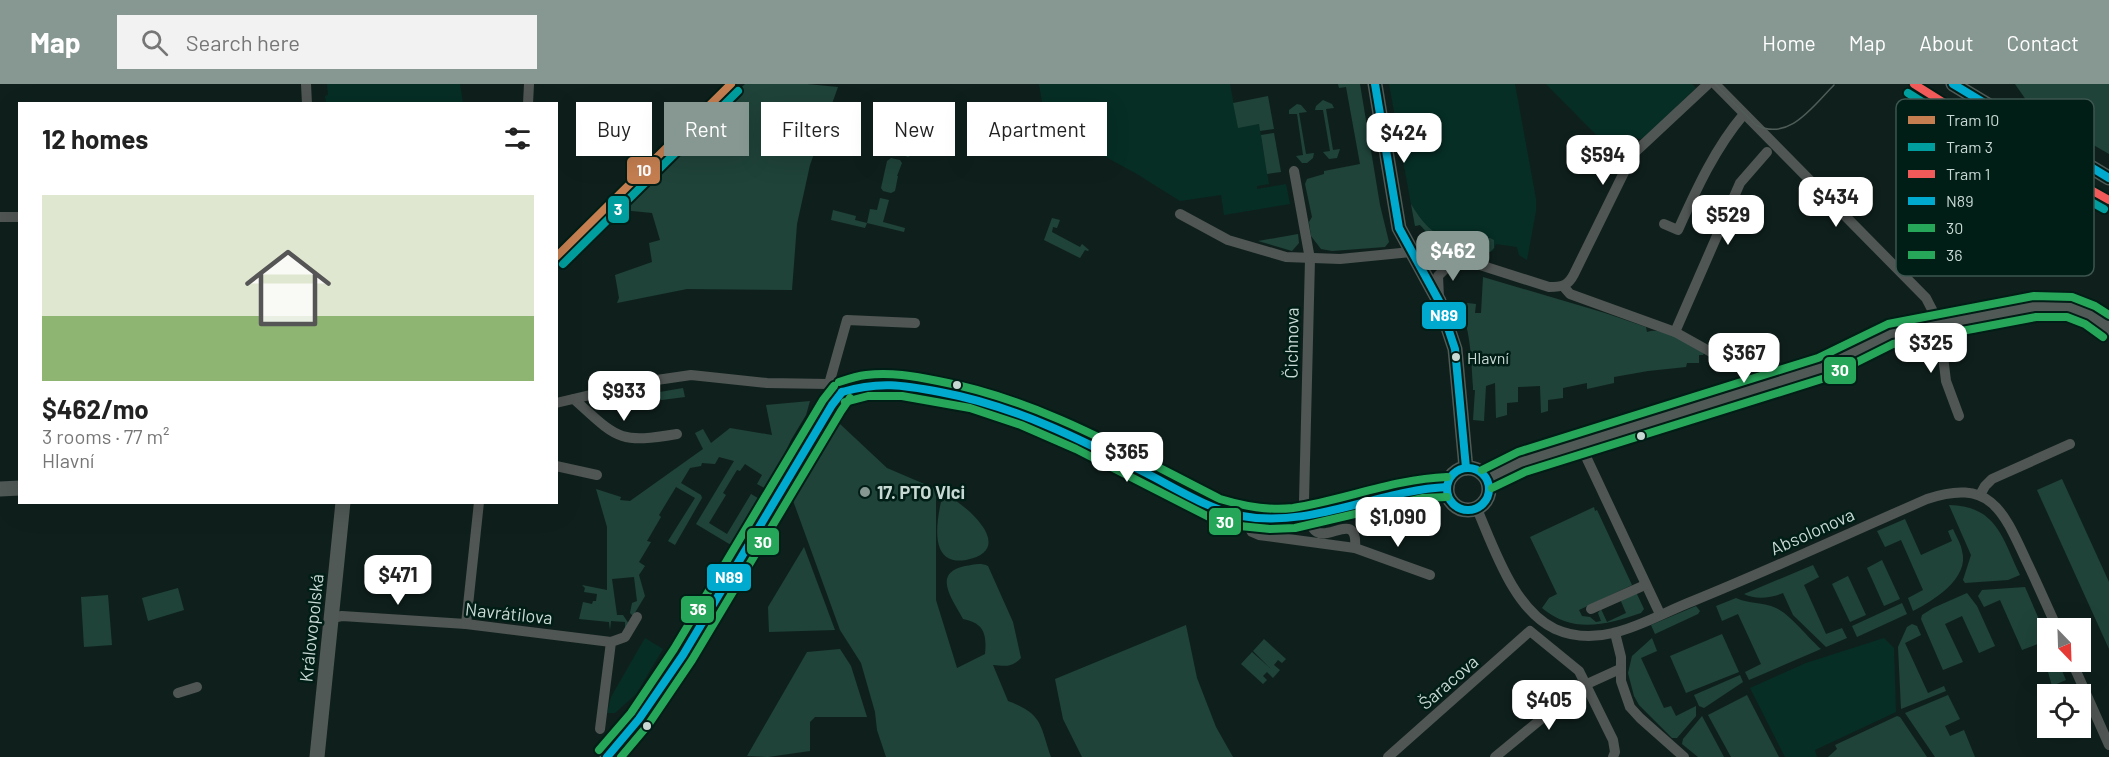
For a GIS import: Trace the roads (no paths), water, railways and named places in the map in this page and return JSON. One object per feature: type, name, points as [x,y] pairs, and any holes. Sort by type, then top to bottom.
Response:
[{"type":"street","points":[[306,84],[307,102]]},
{"type":"street","points":[[528,102],[529,84]]},
{"type":"street","points":[[1375,84],[1399,228],[1438,301],[1457,359],[1466,468]]},
{"type":"street","points":[[1180,214],[1228,240],[1286,257],[1340,259],[1411,252],[1464,260],[1550,287],[1563,286],[1570,282],[1633,154],[1708,84]]},
{"type":"street","points":[[1715,84],[1896,268]]},
{"type":"street","points":[[1953,84],[1978,99]]},
{"type":"street","points":[[1664,224],[1678,230],[1706,171],[1736,124],[1747,118]]},
{"type":"street","points":[[1675,332],[1740,183],[1767,152]]},
{"type":"street","points":[[2094,169],[2109,178]]},
{"type":"street","name":"Čichnova","points":[[1294,171],[1310,259],[1304,501],[1307,516]]},
{"type":"street","points":[[0,217],[18,217]]},
{"type":"street","points":[[1438,301],[1438,276],[1450,264],[1464,260]]},
{"type":"street","points":[[1904,276],[1926,298],[1939,324],[1946,381],[1959,416]]},
{"type":"street","points":[[1563,286],[1570,294],[1675,332],[1727,361],[1773,382]]},
{"type":"street","points":[[1487,479],[1521,462],[1821,368],[1890,334],[2035,306],[2069,307],[2090,315],[2109,328]]},
{"type":"street","points":[[607,757],[639,719],[683,655],[832,405],[847,320],[915,323]]},
{"type":"street","points":[[558,403],[650,381],[691,375],[836,388],[903,385],[973,398],[1025,415],[1081,440],[1208,505],[1242,516],[1281,519],[1307,516],[1422,488],[1447,487]]},
{"type":"street","points":[[574,399],[607,430],[625,438],[648,439],[677,434]]},
{"type":"street","points":[[1580,444],[1660,614]]},
{"type":"street","points":[[2052,618],[2008,521],[1993,503],[1980,495],[1992,479],[2070,444]]},
{"type":"street","points":[[558,466],[597,475]]},
{"type":"street","points":[[1459,469],[1479,471],[1487,479],[1488,498],[1477,509],[1464,510],[1453,504],[1447,493],[1453,473],[1459,469]]},
{"type":"street","points":[[0,489],[18,488]]},
{"type":"street","name":"Absolonova","points":[[1477,509],[1513,588],[1532,613],[1554,629],[1582,636],[1615,633],[1746,579],[1927,499],[1949,493],[1980,495]]},
{"type":"street","name":"Královopolská","points":[[317,757],[343,504]]},
{"type":"street","points":[[466,624],[479,504]]},
{"type":"street","points":[[1242,516],[1252,532],[1259,535],[1355,548],[1430,574]]},
{"type":"street","points":[[1307,516],[1316,532],[1321,534],[1338,529],[1351,531],[1356,540],[1355,548]]},
{"type":"street","points":[[1591,609],[1645,585]]},
{"type":"street","name":"Navrátilova","points":[[332,618],[342,616],[466,624],[611,642]]},
{"type":"street","points":[[600,729],[611,642],[625,637],[637,617]]},
{"type":"street","name":"Šaracova","points":[[1388,757],[1530,631],[1573,665],[1587,684]]},
{"type":"street","points":[[1615,633],[1620,652],[1622,688],[1630,707],[1684,757]]},
{"type":"street","points":[[1496,757],[1563,701],[1587,684],[1620,669]]},
{"type":"street","points":[[2076,672],[2109,745]]},
{"type":"street","points":[[1587,684],[1613,740],[1615,752],[1613,757]]},
{"type":"street","points":[[178,693],[197,687]]},
{"type":"tram line","name":"10","points":[[558,255],[731,84]]},
{"type":"tram line","points":[[1715,84],[1756,125],[1768,129],[1779,129],[1800,119],[1834,85]]},
{"type":"tram line","name":"1","points":[[1914,84],[1938,99]]},
{"type":"tram line","name":"3","points":[[563,264],[738,91]]},
{"type":"tram line","name":"3","points":[[1908,93],[1918,99]]},
{"type":"tram line","name":"1","points":[[2094,192],[2109,200]]},
{"type":"tram line","name":"3","points":[[2094,203],[2104,209]]},
{"type":"place","name":"Hlavní","points":[[1456,357]]},
{"type":"place","name":"17. PTO Vlci","points":[[865,492]]}]
